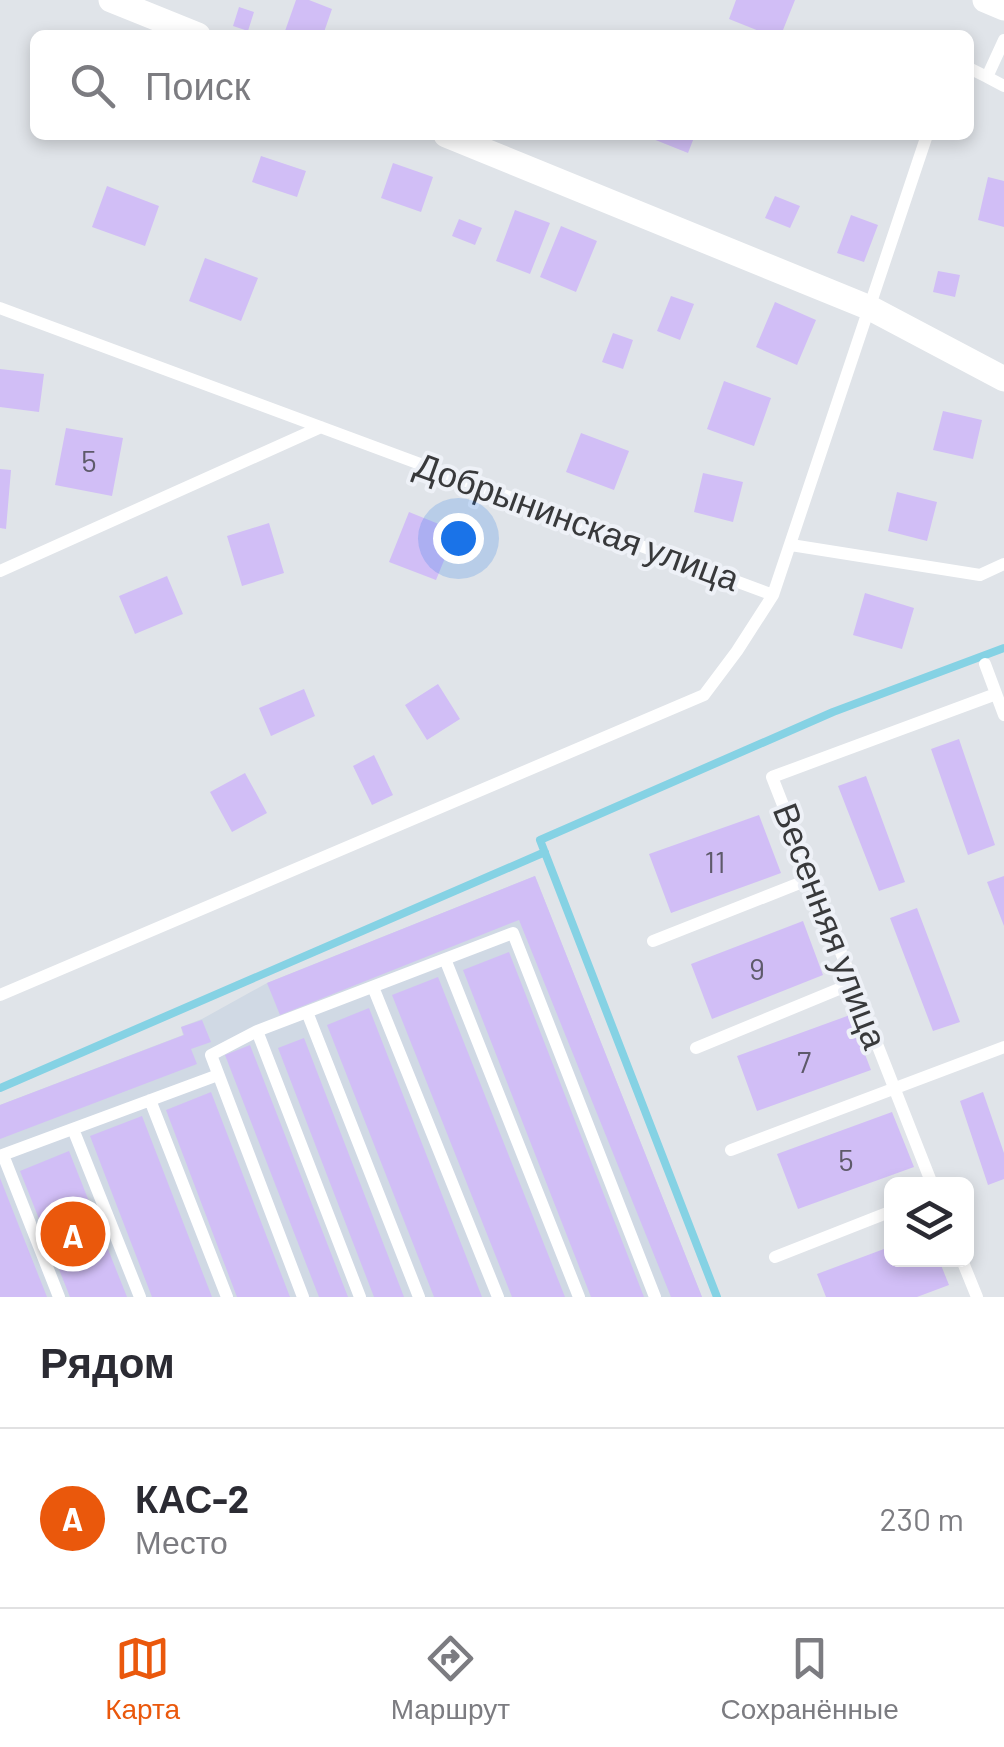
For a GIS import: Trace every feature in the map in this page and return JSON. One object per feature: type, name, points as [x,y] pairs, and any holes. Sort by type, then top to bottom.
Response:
[{"type":"street","points":[[111,0],[186,30]]},
{"type":"street","points":[[986,0],[1004,8]]},
{"type":"street","points":[[458,140],[870,308],[1004,379]]},
{"type":"lane","points":[[986,77],[1004,40]]},
{"type":"lane","points":[[974,71],[1004,86]]},
{"type":"lane","points":[[773,595],[925,140]]},
{"type":"lane","name":"Добрынинская улица","points":[[0,308],[773,595],[738,652],[704,695],[0,995]]},
{"type":"lane","points":[[0,572],[320,427]]},
{"type":"lane","points":[[791,545],[980,575],[1004,564]]},
{"type":"lane","points":[[984,664],[1004,714]]},
{"type":"lane","name":"Весенняя улица","points":[[929,1177],[772,778],[996,694]]},
{"type":"lane","points":[[653,941],[810,880]]},
{"type":"lane","points":[[303,1297],[210,1055],[257,1031],[513,933],[655,1297]]},
{"type":"lane","points":[[445,959],[580,1297]]},
{"type":"lane","points":[[696,1048],[851,984]]},
{"type":"lane","points":[[374,986],[498,1297]]},
{"type":"lane","points":[[308,1012],[418,1297]]},
{"type":"lane","points":[[257,1031],[360,1297]]},
{"type":"lane","points":[[731,1150],[1004,1048]]},
{"type":"lane","points":[[60,1297],[2,1156],[218,1075]]},
{"type":"lane","points":[[150,1100],[227,1297]]},
{"type":"lane","points":[[73,1129],[140,1297]]},
{"type":"lane","points":[[776,1258],[884,1214]]},
{"type":"lane","points":[[964,1267],[974,1296]]},
{"type":"shaded area","points":[[535,876],[702,1297],[0,1297],[0,1105],[183,1035],[181,1027],[267,983]]},
{"type":"building","points":[[296,0],[309,0],[332,9],[325,30],[285,30]]},
{"type":"building","points":[[736,0],[795,0],[783,30],[756,30],[729,19]]},
{"type":"building","points":[[239,7],[254,12],[248,30],[233,26]]},
{"type":"building","points":[[656,140],[693,140],[688,153]]},
{"type":"building","points":[[261,156],[306,171],[297,197],[252,182]]},
{"type":"building","points":[[393,163],[433,177],[421,212],[381,198]]},
{"type":"building","points":[[988,177],[1004,181],[1004,227],[978,220]]},
{"type":"building","points":[[107,186],[159,206],[145,246],[92,227]]},
{"type":"building","points":[[775,196],[800,206],[790,228],[765,218]]},
{"type":"building","points":[[515,210],[550,223],[530,274],[496,261]]},
{"type":"building","points":[[851,215],[878,225],[864,262],[837,253]]},
{"type":"building","points":[[459,219],[482,228],[475,245],[452,236]]},
{"type":"building","points":[[561,226],[597,241],[576,292],[540,277]]},
{"type":"building","points":[[205,258],[258,278],[241,321],[189,301]]},
{"type":"building","points":[[938,271],[960,275],[955,297],[933,292]]},
{"type":"building","points":[[671,296],[694,304],[680,340],[657,331]]},
{"type":"building","points":[[775,302],[816,320],[797,365],[756,347]]},
{"type":"building","points":[[613,333],[633,340],[623,369],[602,362]]},
{"type":"building","points":[[0,369],[44,374],[39,412],[0,407]]},
{"type":"building","points":[[724,381],[771,398],[754,446],[707,429]]},
{"type":"building","points":[[943,411],[982,420],[973,459],[933,450]]},
{"type":"building","points":[[66,428],[123,438],[112,496],[55,485]]},
{"type":"building","points":[[581,433],[629,451],[614,490],[566,472]]},
{"type":"building","points":[[0,469],[11,470],[6,529],[0,528]]},
{"type":"building","points":[[703,473],[743,482],[733,522],[694,512]]},
{"type":"building","points":[[897,492],[937,502],[927,541],[888,531]]},
{"type":"building","points":[[409,512],[456,531],[436,580],[389,562]]},
{"type":"building","points":[[269,523],[284,573],[242,586],[227,536]]},
{"type":"building","points":[[167,576],[183,614],[135,634],[119,596]]},
{"type":"building","points":[[865,593],[914,608],[902,649],[853,635]]},
{"type":"building","points":[[438,684],[460,719],[427,740],[405,705]]},
{"type":"building","points":[[304,689],[315,716],[271,736],[259,708]]},
{"type":"building","points":[[959,739],[995,845],[968,855],[931,749]]},
{"type":"building","points":[[374,755],[393,795],[372,805],[353,766]]},
{"type":"building","points":[[245,773],[267,813],[232,832],[210,792]]},
{"type":"building","points":[[866,776],[905,882],[879,891],[838,786]]},
{"type":"building","points":[[759,815],[781,873],[671,913],[649,854]]},
{"type":"building","points":[[535,876],[702,1297],[671,1297],[519,920],[280,1015],[267,983]]},
{"type":"building","points":[[1004,876],[1004,926],[987,882]]},
{"type":"building","points":[[917,908],[960,1022],[933,1031],[890,918]]},
{"type":"building","points":[[803,921],[823,975],[712,1019],[691,964]]},
{"type":"building","points":[[509,952],[644,1297],[591,1297],[463,970]]},
{"type":"building","points":[[438,977],[565,1297],[512,1297],[392,995]]},
{"type":"building","points":[[369,1008],[482,1297],[434,1297],[327,1025]]},
{"type":"building","points":[[850,1015],[871,1070],[757,1111],[737,1056]]},
{"type":"building","points":[[202,1020],[211,1042],[191,1049],[197,1064],[0,1139],[0,1105],[184,1035],[181,1027]]},
{"type":"building","points":[[304,1038],[404,1297],[374,1297],[278,1048]]},
{"type":"building","points":[[250,1045],[348,1297],[319,1297],[225,1055]]},
{"type":"building","points":[[211,1092],[290,1297],[237,1297],[166,1110]]},
{"type":"building","points":[[983,1092],[1004,1153],[1004,1179],[988,1185],[960,1101]]},
{"type":"building","points":[[892,1112],[914,1167],[798,1209],[777,1154]]},
{"type":"building","points":[[142,1116],[212,1297],[152,1297],[90,1136]]},
{"type":"building","points":[[69,1151],[127,1297],[70,1297],[20,1171]]},
{"type":"building","points":[[0,1178],[47,1297],[0,1297]]},
{"type":"building","points":[[884,1249],[884,1267],[942,1267],[949,1285],[917,1297],[826,1297],[817,1274]]},
{"type":"waterway","points":[[717,1297],[540,840],[833,712],[1004,648]]},
{"type":"waterway","points":[[0,1088],[545,852]]},
{"type":"place","name":"КАС-2","points":[[73,1234]]}]
